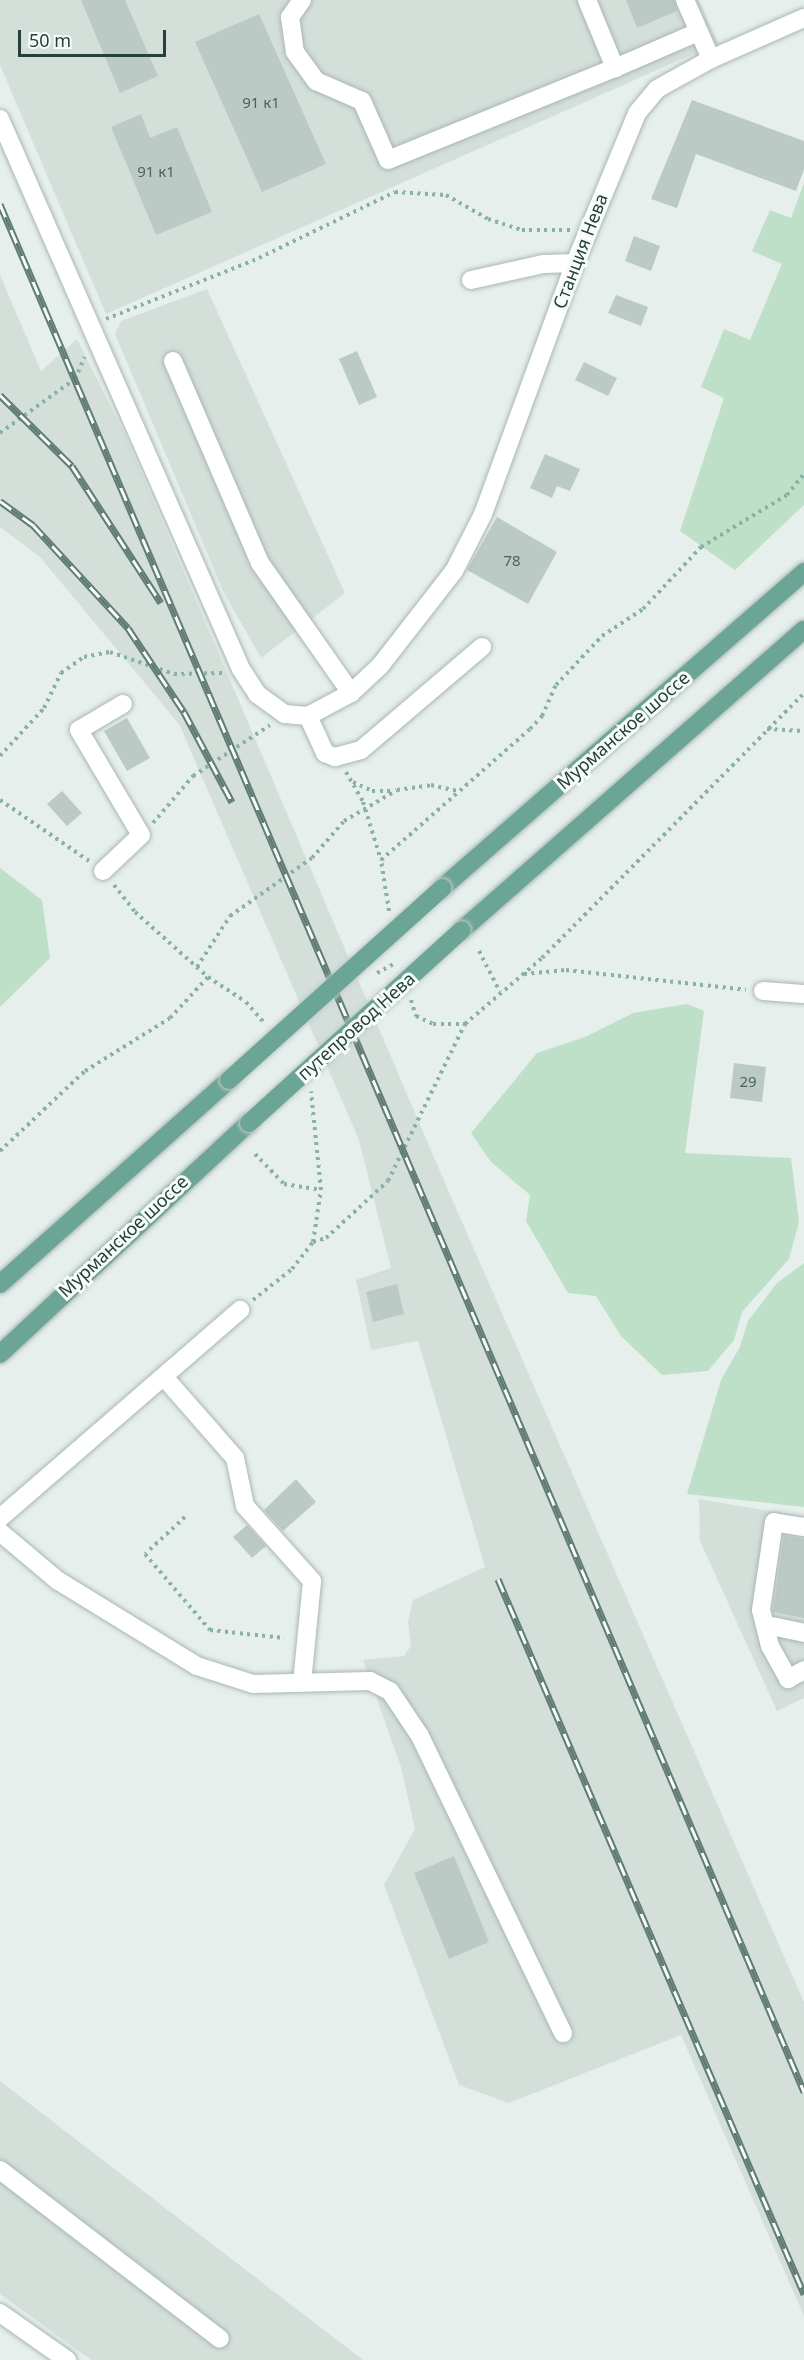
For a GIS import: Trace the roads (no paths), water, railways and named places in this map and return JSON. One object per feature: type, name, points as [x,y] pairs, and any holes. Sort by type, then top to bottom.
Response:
[{"type":"main road","name":"Мурманское шоссе","points":[[0,1284],[442,888],[804,572]]},
{"type":"main road","name":"путепровод Нева","points":[[249,1123],[462,930],[804,630]]},
{"type":"main road","name":"Мурманское шоссе","points":[[0,1354],[249,1123]]},
{"type":"street","points":[[302,0],[290,17],[295,52],[316,81],[362,101],[388,160],[698,32]]},
{"type":"street","points":[[586,0],[615,68]]},
{"type":"street","points":[[685,0],[711,59]]},
{"type":"street","name":"Станция Нева","points":[[308,716],[351,693],[416,624],[454,571],[483,514],[588,229],[637,113],[657,89],[711,59],[804,18]]},
{"type":"street","points":[[0,119],[92,337],[245,676],[257,694],[285,714],[308,716],[325,753],[334,758],[361,750],[391,729],[482,647]]},
{"type":"street","points":[[471,280],[532,266],[575,263]]},
{"type":"street","points":[[174,361],[260,563],[351,693]]},
{"type":"street","points":[[103,871],[141,835],[79,730],[123,704]]},
{"type":"street","points":[[763,991],[804,994]]},
{"type":"street","points":[[0,1518],[240,1310]]},
{"type":"street","points":[[164,1377],[235,1458],[245,1506],[312,1581],[302,1683]]},
{"type":"street","points":[[804,1527],[774,1522],[761,1610],[770,1646],[788,1679],[804,1670]]},
{"type":"street","points":[[0,1532],[57,1580],[197,1666],[253,1684],[370,1681],[390,1691],[420,1736],[563,2033]]},
{"type":"street","points":[[766,1625],[804,1634]]},
{"type":"street","points":[[0,2170],[220,2339]]},
{"type":"street","points":[[0,2313],[67,2360]]},
{"type":"railway","points":[[0,204],[804,2092]]},
{"type":"railway","points":[[0,395],[72,466],[161,603]]},
{"type":"railway","points":[[0,501],[33,525],[128,628],[184,712],[232,802]]},
{"type":"railway","points":[[498,1579],[804,2294]]}]
